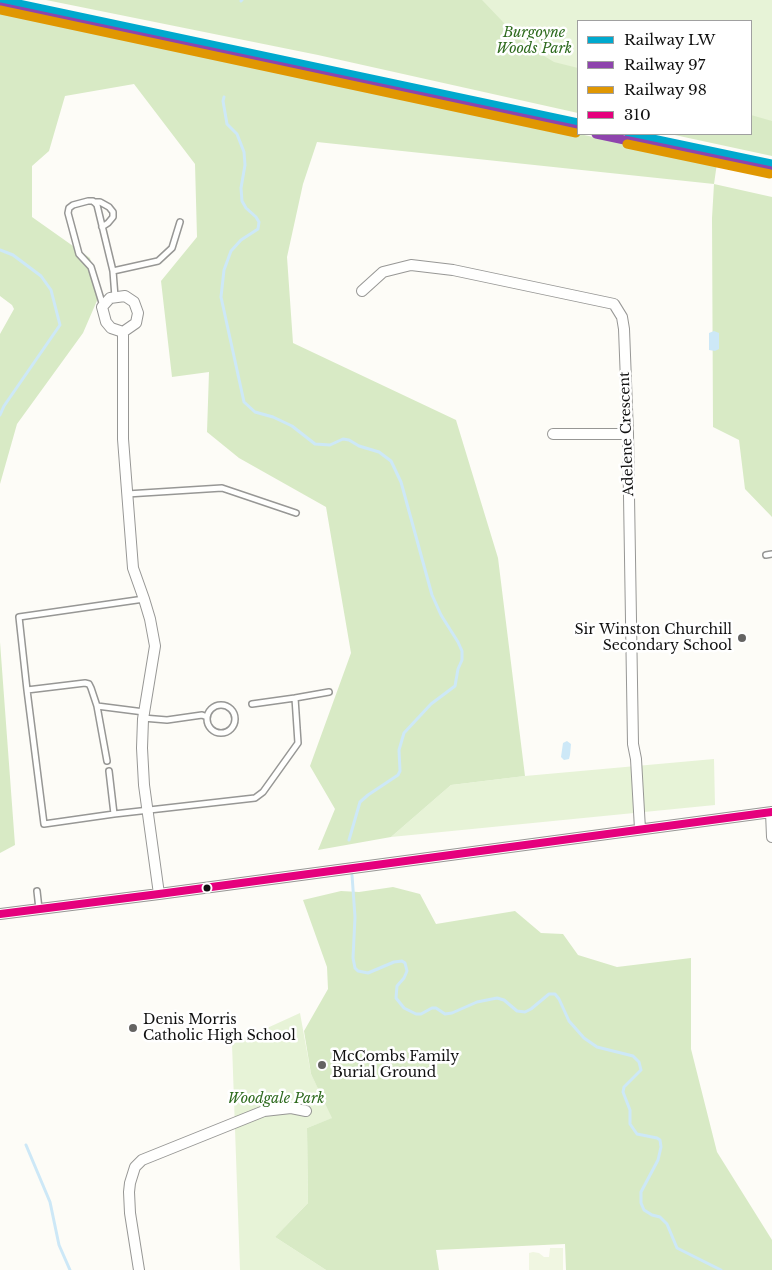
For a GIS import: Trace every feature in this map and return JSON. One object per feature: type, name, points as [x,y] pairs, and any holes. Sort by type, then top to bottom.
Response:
[{"type":"street","name":"Adelene Crescent","points":[[362,291],[383,272],[411,265],[453,270],[614,304],[622,317],[628,434],[633,744],[636,758],[640,829]]},
{"type":"street","points":[[125,296],[134,302],[138,313],[136,323],[123,332],[111,328],[106,322],[103,307],[110,298],[125,296]]},
{"type":"street","points":[[123,332],[124,440],[133,568],[150,619],[154,646],[144,715],[142,748],[144,785],[159,894]]},
{"type":"street","points":[[553,434],[628,434]]},
{"type":"street","points":[[0,914],[771,812],[772,836]]},
{"type":"street","points":[[140,1270],[130,1213],[130,1183],[135,1168],[142,1160],[264,1111],[291,1108],[306,1111]]},
{"type":"lane","points":[[102,227],[113,217],[109,207],[100,202],[88,201],[73,205],[70,208],[68,213],[79,254],[91,267],[103,307]]},
{"type":"lane","points":[[93,201],[97,205],[113,271],[115,298]]},
{"type":"lane","points":[[113,271],[158,261],[172,248],[180,222]]},
{"type":"lane","points":[[127,494],[222,488],[296,513]]},
{"type":"lane","points":[[144,599],[19,617],[44,824],[255,798],[263,792],[298,743],[294,698]]},
{"type":"lane","points":[[28,690],[89,684],[97,706],[107,760]]},
{"type":"lane","points":[[252,704],[329,692]]},
{"type":"lane","points":[[224,705],[234,713],[234,726],[227,732],[217,733],[209,727],[207,717],[211,709],[224,705]]},
{"type":"lane","points":[[97,706],[167,720],[202,715],[207,717]]},
{"type":"lane","points":[[109,771],[114,814]]},
{"type":"lane","points":[[37,891],[39,909]]},
{"type":"green space","name":"Burgoyne Woods Park","points":[[46,0],[482,0],[523,43],[554,62],[577,68],[577,113],[318,55]]},
{"type":"green space","name":"Burgoyne Woods Park","points":[[116,0],[772,0],[772,128],[752,124],[752,20],[577,20],[577,91]]},
{"type":"green space","points":[[0,12],[717,163],[714,184],[317,142],[303,184],[287,257],[293,343],[456,420],[498,558],[525,776],[451,785],[391,837],[318,850],[335,809],[310,766],[351,653],[326,507],[239,458],[207,432],[209,372],[172,377],[161,281],[197,237],[195,164],[134,84],[65,96],[49,151],[32,166],[32,217],[90,258],[99,296],[83,333],[17,424],[0,484],[0,334],[14,309],[12,305],[0,296]]},
{"type":"green space","points":[[752,115],[772,121],[772,156],[675,135],[752,135]]},
{"type":"green space","points":[[714,184],[772,197],[772,517],[745,489],[739,440],[713,427],[712,218]]},
{"type":"green space","points":[[0,642],[15,845],[0,853]]},
{"type":"green space","points":[[714,759],[715,805],[391,837],[451,785],[525,776]]},
{"type":"green space","points":[[393,887],[420,894],[436,924],[515,911],[541,933],[563,934],[578,955],[617,967],[691,958],[691,1049],[717,1152],[772,1240],[772,1270],[566,1270],[565,1244],[436,1250],[439,1270],[326,1270],[275,1237],[308,1203],[307,1128],[332,1118],[311,1074],[304,1031],[328,989],[327,967],[303,900],[341,891],[359,892]]},
{"type":"green space","name":"Woodgale Park","points":[[300,1013],[311,1074],[333,1118],[307,1128],[308,1203],[275,1237],[326,1270],[240,1270],[232,1044]]},
{"type":"green space","points":[[550,1248],[563,1248],[563,1270],[529,1270],[529,1253],[539,1253],[544,1257],[549,1257]]},
{"type":"water","points":[[714,331],[719,333],[719,349],[715,351],[709,350],[709,333]]},
{"type":"water","points":[[567,741],[571,744],[570,755],[569,759],[564,760],[561,757],[563,743]]},
{"type":"waterway","points":[[224,97],[227,124],[237,134],[244,152],[245,165],[241,188],[242,201],[259,222],[258,229],[241,240],[231,251],[224,270],[221,297],[244,402],[255,412],[273,417],[292,426],[315,444],[330,445],[343,439],[349,440],[359,446],[379,452],[391,461],[401,482],[432,595],[441,615],[462,651],[462,660],[458,669],[455,686],[431,704],[404,733],[399,750],[400,771],[398,775],[360,802],[349,840]]},
{"type":"waterway","points":[[0,250],[13,255],[41,276],[51,290],[60,325],[4,406],[0,415]]},
{"type":"waterway","points":[[352,875],[355,917],[353,958],[355,968],[358,971],[368,973],[394,962],[402,961],[405,963],[407,971],[397,986],[396,998],[404,1008],[416,1014],[436,1008],[445,1014],[452,1013],[477,1002],[497,998],[504,1000],[517,1011],[525,1012],[549,994],[555,994],[569,1021],[584,1038],[597,1047],[633,1056],[639,1062],[641,1070],[624,1087],[623,1092],[630,1110],[630,1124],[637,1134],[660,1140],[661,1147],[658,1160],[641,1192],[641,1203],[644,1210],[660,1217],[667,1224],[677,1248],[721,1270]]},
{"type":"waterway","points":[[26,1145],[50,1202],[59,1245],[70,1270]]},
{"type":"rail line","name":"LW","points":[[0,0],[577,123]]},
{"type":"rail line","name":"97","points":[[0,7],[577,130]]},
{"type":"rail line","name":"98","points":[[0,10],[576,133]]},
{"type":"rail line","name":"97","points":[[601,135],[772,171]]},
{"type":"rail line","name":"LW","points":[[634,135],[772,164]]},
{"type":"rail line","name":"98","points":[[627,144],[770,174]]},
{"type":"transit line","name":"310","points":[[0,914],[772,812]]},
{"type":"place","name":"Sir Winston Churchill Secondary School","points":[[742,638]]},
{"type":"place","name":"Denis Morris Catholic High School","points":[[133,1028]]},
{"type":"place","name":"McCombs Family Burial Ground","points":[[322,1065]]}]
